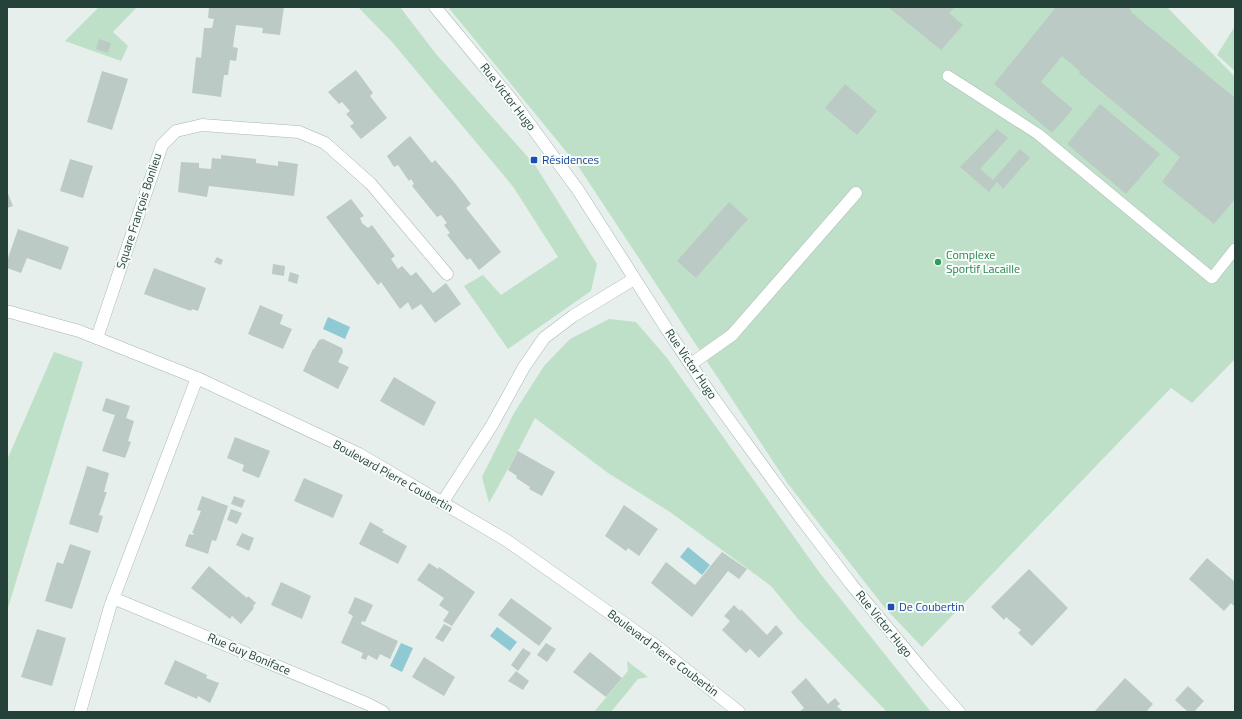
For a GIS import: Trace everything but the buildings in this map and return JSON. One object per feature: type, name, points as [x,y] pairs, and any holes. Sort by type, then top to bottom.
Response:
[{"type":"street","name":"Rue Victor Hugo","points":[[435,7],[517,106],[578,190],[634,279],[714,399],[800,517],[851,584],[959,712]]},
{"type":"street","name":"Square François Bonlieu","points":[[97,338],[162,145],[176,131],[202,125],[299,132],[325,143],[371,184],[447,274]]},
{"type":"street","points":[[691,364],[732,335],[856,193]]},
{"type":"street","points":[[442,503],[492,425],[524,367],[544,338],[573,316],[634,279]]},
{"type":"street","name":"Boulevard Pierre Coubertin","points":[[7,312],[79,330],[197,378],[359,454],[506,540],[655,645],[739,712]]},
{"type":"street","points":[[80,712],[113,598],[197,378]]},
{"type":"street","name":"Rue Guy Boniface","points":[[113,598],[368,704],[383,712]]},
{"type":"lane","points":[[948,76],[1038,134],[1212,278],[1235,248]]},
{"type":"green space","points":[[99,7],[137,7],[113,32],[128,46],[121,61],[65,41]]},
{"type":"green space","points":[[358,7],[400,7],[436,54],[535,165],[597,264],[591,291],[508,349],[464,286],[483,275],[501,295],[558,257],[506,178],[392,42]]},
{"type":"green space","name":"Complexe Sportif Lacaille","points":[[448,7],[1167,7],[1235,77],[1235,359],[1192,403],[1171,388],[922,647],[885,608],[788,484],[578,166]]},
{"type":"green space","points":[[1235,26],[1235,71],[1217,55]]},
{"type":"green space","points":[[609,319],[636,322],[667,358],[819,572],[931,712],[887,712],[798,619],[771,586],[670,512],[608,473],[535,418],[489,503],[482,477],[514,413],[544,366],[570,339]]},
{"type":"green space","points":[[54,352],[83,362],[7,611],[7,460]]},
{"type":"green space","points":[[627,661],[648,677],[638,679],[611,712],[594,712],[628,671]]},
{"type":"water","points":[[328,317],[350,327],[345,339],[323,329]]},
{"type":"water","points":[[688,547],[710,565],[702,575],[680,557]]},
{"type":"water","points":[[497,627],[517,642],[510,651],[490,636]]},
{"type":"water","points":[[401,643],[413,648],[402,672],[390,666]]},
{"type":"place","name":"Résidences","points":[[534,160]]},
{"type":"place","name":"Complexe Sportif Lacaille","points":[[938,262]]},
{"type":"place","name":"De Coubertin","points":[[891,607]]}]
